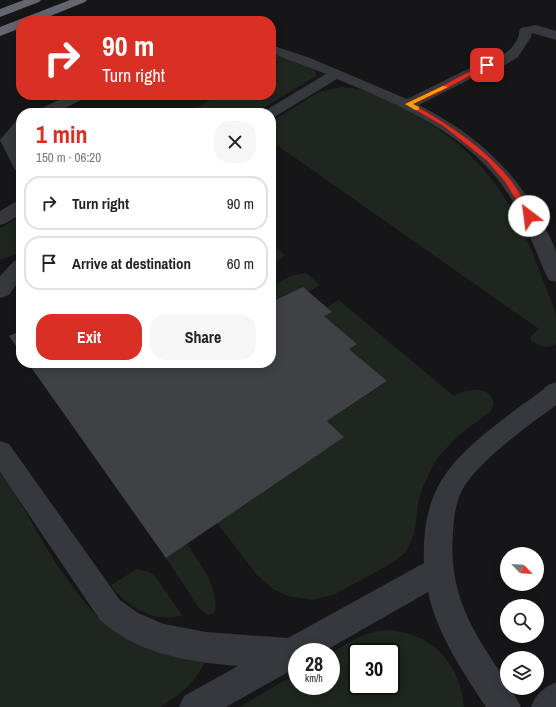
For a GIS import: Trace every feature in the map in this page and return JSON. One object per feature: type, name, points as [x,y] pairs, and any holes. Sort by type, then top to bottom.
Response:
[{"type":"highway","points":[[0,13],[35,0]]},
{"type":"highway","points":[[40,16],[81,0]]},
{"type":"highway","points":[[0,32],[16,25]]},
{"type":"street","points":[[556,21],[553,24],[556,24]]},
{"type":"street","points":[[408,104],[442,89],[487,65],[500,62],[513,54],[525,37],[525,31],[528,29],[534,28],[556,36]]},
{"type":"street","points":[[276,51],[408,104],[445,125],[468,141],[489,160],[508,181],[536,228],[556,275]]},
{"type":"street","points":[[276,111],[336,74]]},
{"type":"street","points":[[53,108],[70,100]]},
{"type":"street","points":[[16,130],[8,140],[16,158]]},
{"type":"street","points":[[0,219],[16,209]]},
{"type":"street","points":[[0,274],[16,268]]},
{"type":"street","points":[[0,291],[16,271]]},
{"type":"street","points":[[505,707],[467,651],[448,615],[438,571],[436,544],[443,504],[451,487],[463,468],[556,391]]},
{"type":"street","points":[[0,450],[110,610],[126,624],[146,634],[172,642],[288,654]]},
{"type":"street","points":[[310,643],[438,571]]},
{"type":"street","points":[[195,707],[288,655]]},
{"type":"street","points":[[547,707],[556,698]]},
{"type":"shaded area","points":[[276,55],[280,55],[313,69],[316,72],[316,76],[263,108],[196,108],[210,100],[276,100],[276,64],[279,62],[276,61]]},
{"type":"shaded area","points":[[340,87],[348,87],[371,93],[393,103],[449,137],[469,154],[486,172],[501,192],[527,239],[556,316],[556,343],[554,345],[545,347],[531,340],[531,336],[539,329],[276,145],[276,119],[319,92]]},
{"type":"shaded area","points":[[16,219],[16,254],[0,260],[0,228]]},
{"type":"shaded area","points":[[276,247],[285,255],[276,263]]},
{"type":"shaded area","points":[[306,273],[320,285],[308,292],[286,294],[276,299],[276,284],[291,276]]},
{"type":"shaded area","points":[[339,300],[454,396],[465,391],[483,391],[492,397],[494,403],[491,411],[458,436],[440,455],[433,465],[422,489],[418,503],[415,529],[412,540],[405,553],[389,565],[335,594],[313,600],[288,596],[273,589],[258,576],[217,523],[343,436],[327,421],[387,382],[349,349],[356,344],[324,316],[331,312],[327,307]]},
{"type":"shaded area","points":[[0,473],[16,496],[55,562],[81,598],[100,620],[205,662],[191,683],[174,698],[160,707],[0,707]]},
{"type":"shaded area","points":[[187,544],[212,585],[216,603],[215,613],[208,615],[199,608],[166,558]]},
{"type":"shaded area","points":[[137,569],[149,572],[155,576],[182,615],[162,617],[142,612],[124,600],[117,593],[111,585]]},
{"type":"shaded area","points":[[384,630],[401,632],[416,636],[429,643],[440,652],[449,663],[456,676],[464,707],[239,707],[288,678],[288,695],[340,695],[340,648],[356,638]]},
{"type":"building","points":[[303,287],[332,312],[324,316],[357,344],[349,349],[387,381],[327,421],[344,437],[166,558],[32,368],[276,368],[276,300]]},
{"type":"building","points":[[16,333],[16,346],[9,336]]},
{"type":"slow traffic","points":[[417,108],[408,104],[446,87]]},
{"type":"route","points":[[487,65],[442,89],[408,104],[424,111],[445,125],[468,141],[489,160],[508,181],[529,216]]}]
